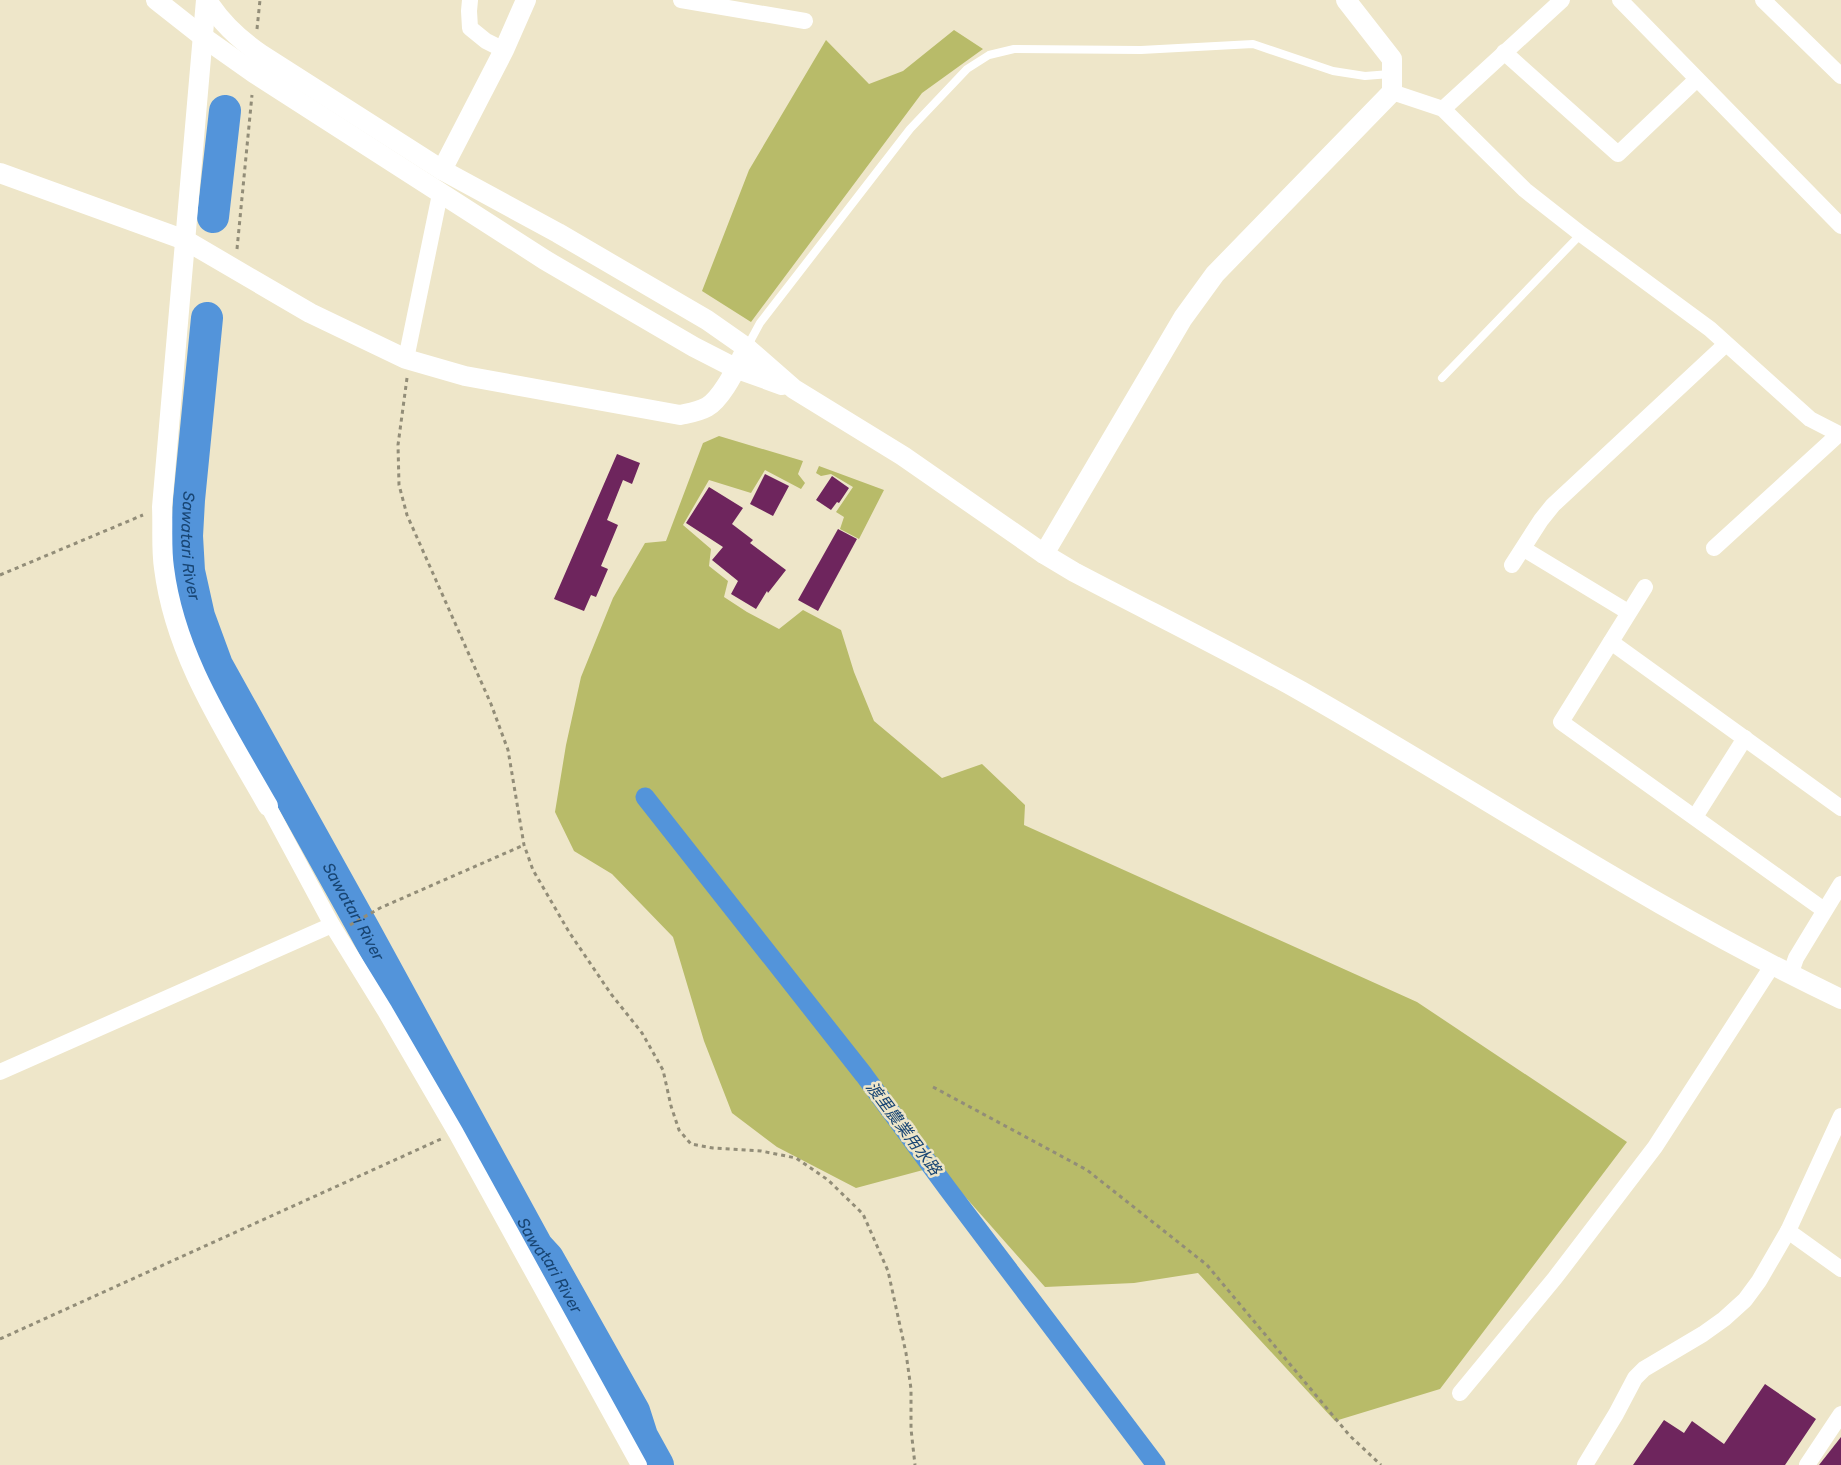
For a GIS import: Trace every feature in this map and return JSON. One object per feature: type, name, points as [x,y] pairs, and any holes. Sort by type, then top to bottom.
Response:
[{"type":"street","points":[[156,0],[203,37],[254,73],[561,270],[694,348],[735,368],[794,389]]},
{"type":"street","points":[[207,0],[162,507],[164,566],[180,639],[196,677],[332,925],[456,1133],[639,1465]]},
{"type":"street","points":[[207,0],[217,17],[243,42],[442,170],[558,233],[699,315],[747,348],[794,389],[904,456],[1044,554],[1074,572],[1301,691],[1708,931],[1772,966],[1841,999]]},
{"type":"street","points":[[470,0],[470,28],[486,42],[504,50]]},
{"type":"street","points":[[442,170],[504,50],[526,0]]},
{"type":"street","points":[[681,0],[805,21]]},
{"type":"street","points":[[1044,554],[1183,318],[1216,274],[1392,83],[1392,59],[1346,0]]},
{"type":"street","points":[[1443,109],[1562,0]]},
{"type":"street","points":[[1620,0],[1696,80],[1839,221]]},
{"type":"street","points":[[1763,0],[1841,76]]},
{"type":"street","points":[[1504,52],[1618,154],[1696,80]]},
{"type":"street","points":[[1392,83],[1443,109],[1525,190],[1581,234],[1710,329],[1810,419],[1840,435],[1714,548]]},
{"type":"street","points":[[0,173],[185,240],[310,313],[409,360],[465,376],[680,415],[695,412],[708,406],[720,393],[747,348]]},
{"type":"street","points":[[409,360],[440,194]]},
{"type":"street","points":[[1512,565],[1553,505],[1726,344]]},
{"type":"street","points":[[1524,548],[1628,612]]},
{"type":"street","points":[[1645,586],[1561,722],[1824,910]]},
{"type":"street","points":[[1611,642],[1841,808]]},
{"type":"street","points":[[1695,818],[1745,738]]},
{"type":"street","points":[[1790,975],[1796,958],[1841,884]]},
{"type":"street","points":[[0,1072],[332,925]]},
{"type":"street","points":[[1460,1392],[1555,1278],[1655,1147],[1772,966]]},
{"type":"street","points":[[1585,1465],[1635,1378],[1644,1369],[1724,1319],[1745,1300],[1759,1281],[1788,1231],[1841,1116]]},
{"type":"street","points":[[1788,1231],[1841,1269]]},
{"type":"street","points":[[1807,1465],[1841,1414]]},
{"type":"lane","points":[[747,348],[760,323],[910,129],[967,69],[990,55],[1014,49],[1141,50],[1253,44],[1333,71],[1392,83]]},
{"type":"lane","points":[[1442,378],[1581,234]]},
{"type":"path","points":[[257,32],[260,0]]},
{"type":"path","points":[[237,251],[252,95]]},
{"type":"path","points":[[409,360],[398,445],[399,484],[407,515],[491,704],[508,750],[524,845],[534,870],[569,932],[611,994],[642,1033],[659,1062],[663,1070],[670,1106],[679,1130],[691,1144],[712,1148],[761,1151],[796,1158],[828,1180],[863,1214],[888,1271],[906,1353],[912,1389],[911,1429],[915,1465]]},
{"type":"path","points":[[0,575],[162,507]]},
{"type":"path","points":[[353,922],[380,908],[524,845]]},
{"type":"path","points":[[933,1087],[1087,1170],[1207,1265],[1350,1436],[1382,1465]]},
{"type":"path","points":[[0,1339],[456,1133]]},
{"type":"green space","points":[[954,30],[983,49],[922,93],[751,322],[702,291],[749,170],[826,40],[869,84],[903,71]]},
{"type":"green space","points":[[719,436],[803,461],[798,474],[805,483],[801,489],[765,470],[751,493],[709,480],[683,525],[711,549],[709,566],[728,581],[724,597],[779,629],[803,610],[841,630],[854,672],[874,721],[942,778],[982,764],[1025,805],[1024,825],[1417,1002],[1627,1142],[1440,1389],[1335,1421],[1198,1273],[1134,1283],[1045,1287],[938,1166],[856,1188],[777,1147],[732,1113],[704,1041],[673,937],[612,874],[574,851],[555,812],[566,745],[581,677],[613,598],[645,543],[666,541],[703,443]]},
{"type":"green space","points":[[819,466],[884,490],[859,539],[840,529],[844,517],[836,512],[853,487],[831,474],[821,476],[816,473]]},
{"type":"building","points":[[617,454],[640,463],[632,484],[623,480],[607,520],[618,525],[601,566],[608,569],[596,597],[591,595],[584,611],[554,599]]},
{"type":"building","points":[[765,474],[789,486],[773,516],[750,504]]},
{"type":"building","points":[[832,476],[849,488],[839,503],[837,502],[831,510],[816,500]]},
{"type":"building","points":[[709,487],[743,508],[732,524],[753,540],[750,543],[786,570],[768,593],[767,591],[756,609],[731,594],[738,581],[712,560],[723,547],[686,523]]},
{"type":"building","points":[[838,529],[857,539],[818,611],[798,600]]},
{"type":"building","points":[[1765,1384],[1816,1419],[1785,1465],[1633,1465],[1664,1420],[1684,1433],[1692,1421],[1724,1444]]},
{"type":"building","points":[[1841,1437],[1841,1465],[1819,1465]]},
{"type":"waterway","name":"Sawatari River","points":[[213,217],[225,111]]},
{"type":"waterway","name":"Sawatari River","points":[[207,318],[187,536],[189,571],[199,616],[217,665],[537,1246],[548,1258],[634,1411],[642,1436],[658,1465]]},
{"type":"waterway","name":"渡里農業用水路","points":[[645,797],[864,1075],[1156,1465]]}]
